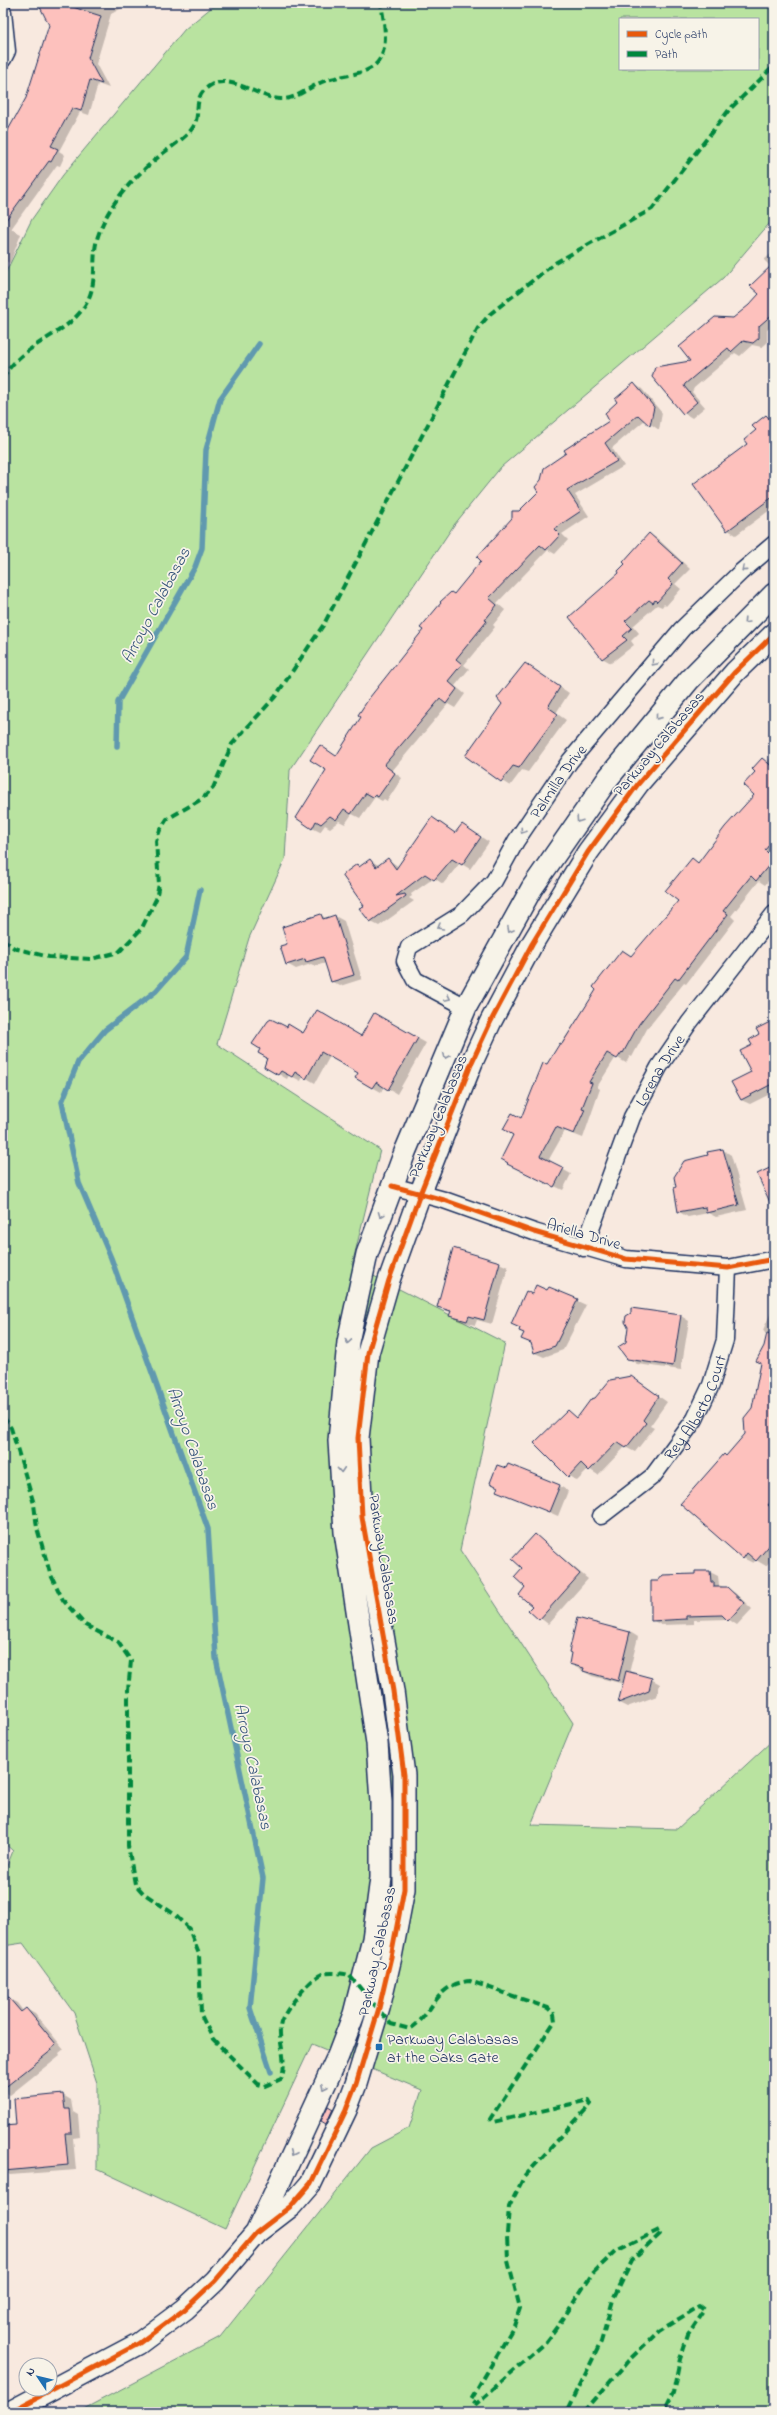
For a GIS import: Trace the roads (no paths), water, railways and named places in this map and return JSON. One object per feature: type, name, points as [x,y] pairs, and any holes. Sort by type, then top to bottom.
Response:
[{"type":"street","points":[[3,12],[7,51],[3,59]]},
{"type":"street","name":"Palmilla Drive","points":[[466,1007],[415,980],[405,961],[409,947],[462,914],[494,881],[516,841],[570,761],[682,629],[741,572],[774,544]]},
{"type":"street","name":"Parkway Calabasas","points":[[256,2233],[338,2056],[354,2014],[373,1939],[381,1878],[382,1842],[377,1743],[345,1532],[339,1441],[348,1342],[367,1254],[392,1186],[466,1007],[532,888],[609,777],[689,680],[774,594]]},
{"type":"street","name":"Parkway Calabasas","points":[[10,2412],[138,2344],[185,2309],[215,2281],[256,2233],[291,2206],[311,2183],[331,2143],[356,2084],[362,2065],[391,1957],[404,1889],[404,1775],[393,1691],[362,1517],[358,1438],[368,1353],[388,1280],[472,1062],[491,1021],[532,944],[588,852],[638,784],[730,678],[774,634]]},
{"type":"street","name":"Lorena Drive","points":[[584,1248],[632,1117],[659,1067],[689,1023],[774,914]]},
{"type":"street","points":[[466,1007],[491,1021]]},
{"type":"street","name":"Ariella Drive","points":[[392,1186],[459,1206],[584,1248],[626,1259],[728,1268],[774,1259]]},
{"type":"street","name":"Rey Alberto Court","points":[[601,1516],[653,1476],[695,1419],[711,1385],[725,1340],[728,1268]]},
{"type":"street","points":[[338,2056],[353,2066],[362,2065]]},
{"type":"street","points":[[304,2129],[331,2143]]},
{"type":"waterway","name":"Arroyo Calabasas","points":[[117,746],[118,702],[195,567],[202,548],[206,450],[220,399],[259,344]]},
{"type":"waterway","name":"Arroyo Calabasas","points":[[200,890],[186,957],[156,991],[105,1030],[78,1062],[62,1102],[79,1183],[111,1258],[208,1529],[216,1658],[263,1878],[250,2008],[271,2072]]},
{"type":"place","name":"Parkway Calabasas at the Oaks Gate","points":[[379,2047]]}]
